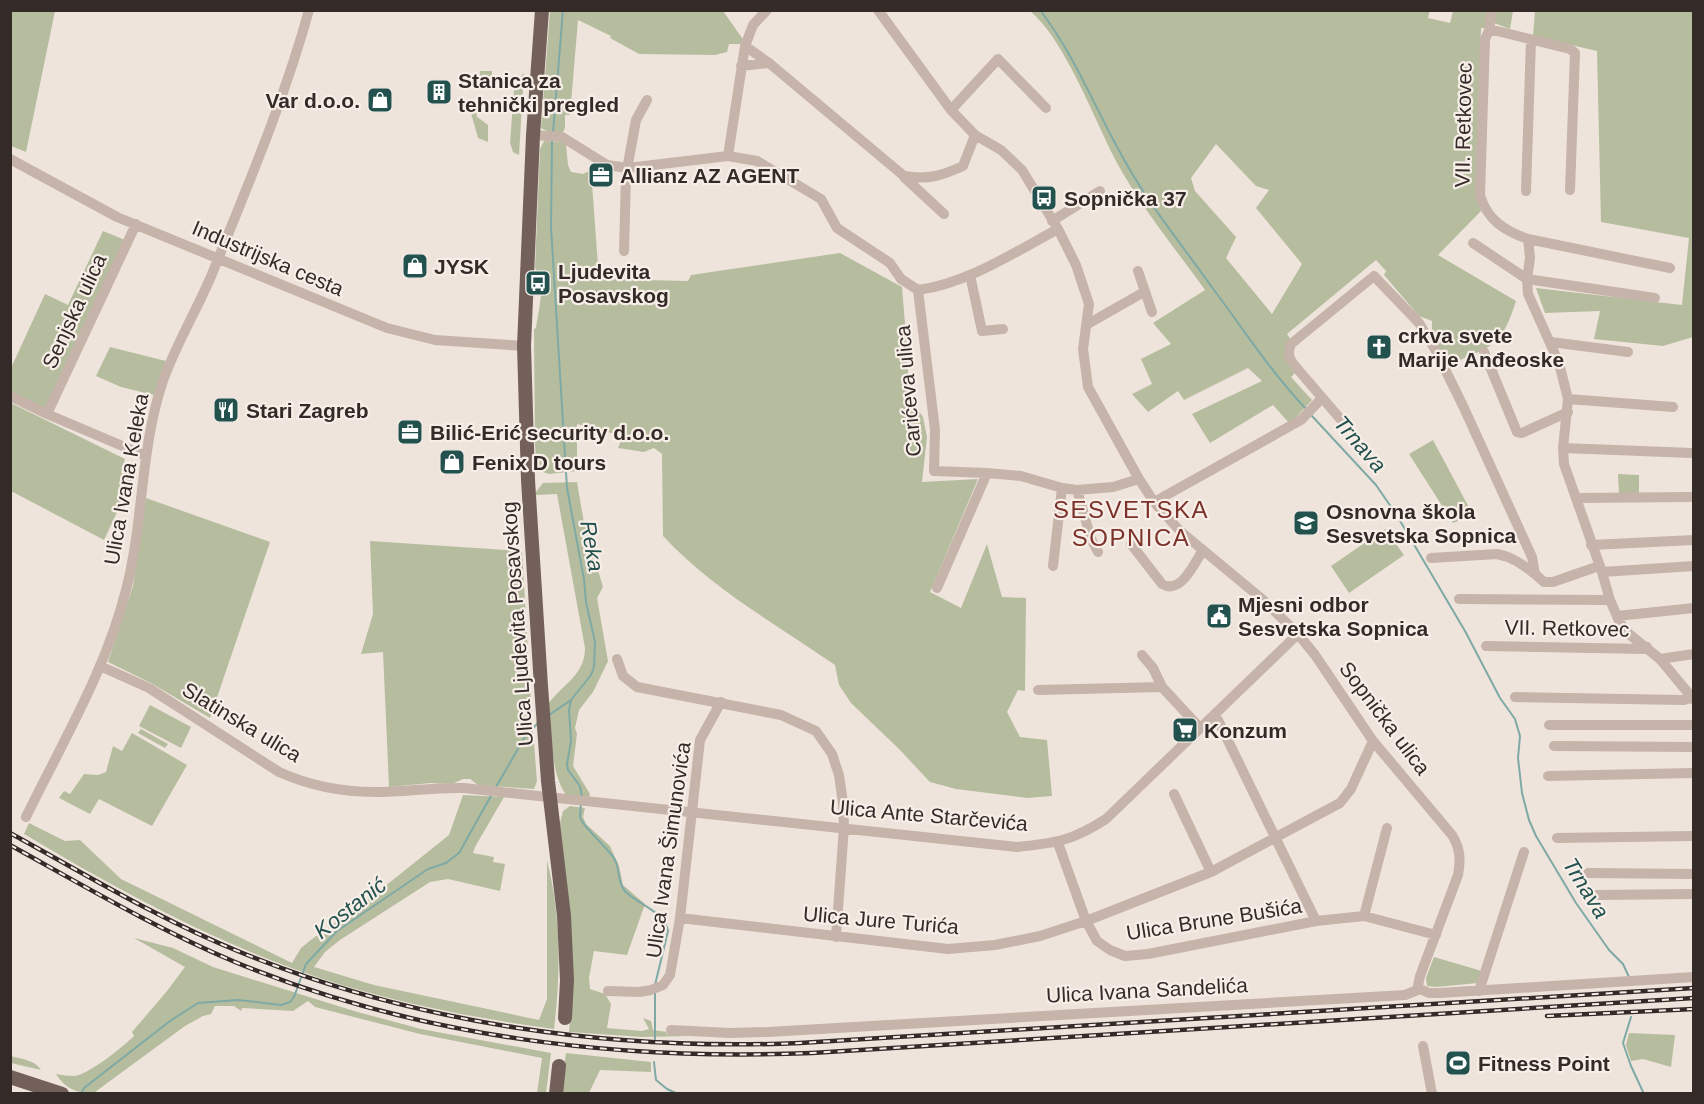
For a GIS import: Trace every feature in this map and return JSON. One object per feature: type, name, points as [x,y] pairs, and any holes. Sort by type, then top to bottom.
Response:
[{"type":"main road","name":"Ulica Ljudevita Posavskog","points":[[542,10],[538,135],[524,346],[528,480],[543,708],[550,797],[564,916],[567,971],[565,1018]]},
{"type":"main road","points":[[556,1094],[559,1066]]},
{"type":"main road","points":[[10,1077],[62,1094]]},
{"type":"street","name":"Ulica Ivana Keleka","points":[[26,817],[112,637],[129,580],[146,456],[153,416],[163,380],[218,258],[287,83],[309,10]]},
{"type":"street","points":[[728,156],[745,46],[753,25],[768,10]]},
{"type":"street","name":"Sopnička ulica","points":[[878,10],[951,110],[975,135],[1001,150],[1022,170],[1055,225],[1076,265],[1089,304],[1083,349],[1088,387],[1154,502],[1169,521],[1262,599],[1298,634],[1315,655],[1373,741],[1452,835],[1457,844],[1460,863],[1458,874],[1420,976],[1418,986],[1420,989]]},
{"type":"street","name":"VII. Retkovec","points":[[1492,10],[1490,31],[1485,39],[1480,195],[1489,216],[1508,231],[1528,239],[1670,268]]},
{"type":"street","points":[[1490,31],[1569,49],[1575,53],[1570,190]]},
{"type":"street","points":[[1526,191],[1531,40]]},
{"type":"street","points":[[745,46],[769,63],[904,176],[944,214]]},
{"type":"street","points":[[951,110],[998,59],[1046,108]]},
{"type":"street","points":[[741,66],[769,63]]},
{"type":"street","points":[[624,251],[626,175],[636,120],[647,99]]},
{"type":"street","points":[[538,135],[562,137],[607,165],[628,168],[728,156],[757,161],[821,199],[837,228],[890,263],[901,279],[918,290],[934,288],[970,275],[1055,225],[1100,190]]},
{"type":"street","points":[[904,176],[919,178],[940,176],[963,166],[975,135]]},
{"type":"street","name":"Industrijska cesta","points":[[10,159],[88,202],[136,224],[380,325],[444,341],[524,346]]},
{"type":"street","name":"Senjska ulica","points":[[47,414],[136,224]]},
{"type":"street","name":"VII. Retkovec","points":[[1528,239],[1530,258],[1527,279],[1528,294],[1551,342],[1564,379],[1568,399],[1563,448],[1564,464],[1610,600],[1624,629],[1660,659],[1693,698]]},
{"type":"street","points":[[1473,243],[1527,279],[1655,298]]},
{"type":"street","points":[[1138,272],[1152,312]]},
{"type":"street","points":[[970,275],[982,331],[1003,328]]},
{"type":"street","points":[[1343,422],[1289,358],[1288,351],[1291,344],[1374,276],[1419,323],[1436,351],[1469,417],[1532,556],[1535,574]]},
{"type":"street","name":"Carićeva ulica","points":[[918,290],[935,430],[934,471],[987,472],[1021,476],[1077,490],[1113,488],[1139,479]]},
{"type":"street","points":[[1086,325],[1144,292]]},
{"type":"street","points":[[1551,342],[1628,352]]},
{"type":"street","points":[[1484,352],[1517,432],[1522,433],[1568,412]]},
{"type":"street","points":[[10,396],[146,456]]},
{"type":"street","points":[[1154,502],[1294,424],[1322,398]]},
{"type":"street","points":[[1568,399],[1673,408]]},
{"type":"street","points":[[1563,448],[1692,453]]},
{"type":"street","points":[[937,588],[987,472]]},
{"type":"street","points":[[1053,566],[1062,488]]},
{"type":"street","points":[[1077,490],[1091,539],[1098,552]]},
{"type":"street","points":[[1577,498],[1690,497]]},
{"type":"street","points":[[1591,545],[1694,540]]},
{"type":"street","points":[[1131,544],[1162,584],[1168,588],[1176,586],[1182,580],[1203,550]]},
{"type":"street","points":[[1431,558],[1497,554],[1507,556],[1518,561],[1544,582],[1553,582],[1601,569],[1694,566]]},
{"type":"street","name":"VII. Retkovec","points":[[1459,599],[1610,600]]},
{"type":"street","points":[[1617,616],[1694,608]]},
{"type":"street","name":"Ulica Ante Starčevića","points":[[550,797],[1017,847],[1058,843],[1085,832],[1106,819],[1298,634]]},
{"type":"street","name":"VII. Retkovec","points":[[1486,646],[1644,649],[1647,647]]},
{"type":"street","points":[[1660,659],[1694,654]]},
{"type":"street","points":[[1142,655],[1153,668],[1162,687],[1200,728]]},
{"type":"street","points":[[617,659],[623,676],[637,687],[782,715],[816,731],[832,754],[839,775],[843,803],[844,827],[836,937]]},
{"type":"street","name":"Slatinska ulica","points":[[100,666],[149,688],[266,765],[296,779],[330,788],[358,791],[443,787],[550,797]]},
{"type":"street","points":[[1038,690],[1162,687]]},
{"type":"street","points":[[1515,697],[1683,700],[1693,698]]},
{"type":"street","name":"Ulica Ivana Šimunovića","points":[[608,991],[639,992],[663,985],[670,975],[680,918],[700,740],[721,702]]},
{"type":"street","points":[[1215,714],[1316,921]]},
{"type":"street","points":[[1549,725],[1694,725]]},
{"type":"street","name":"Ulica Jure Turića","points":[[680,918],[948,949],[995,945],[1040,936],[1086,921],[1211,872],[1340,803],[1351,789],[1373,741]]},
{"type":"street","points":[[1554,746],[1694,747]]},
{"type":"street","points":[[1548,776],[1694,773]]},
{"type":"street","points":[[1174,794],[1211,872]]},
{"type":"street","points":[[1364,916],[1387,828]]},
{"type":"street","points":[[1557,838],[1694,836]]},
{"type":"street","name":"Ulica Brune Bušića","points":[[1058,843],[1086,921],[1097,941],[1125,956],[1148,954],[1316,921],[1364,916],[1436,935]]},
{"type":"street","points":[[1479,991],[1524,852]]},
{"type":"street","points":[[1588,873],[1694,874]]},
{"type":"street","points":[[1596,895],[1694,894]]},
{"type":"street","name":"Ulica Ivana Sandelića","points":[[671,1030],[730,1033],[780,1031],[1405,994],[1420,989],[1430,993],[1479,991],[1694,977]]},
{"type":"street","points":[[1423,1046],[1432,1094]]},
{"type":"green space","points":[[1430,10],[1428,18],[1450,23],[1453,11],[1489,11],[1485,28],[1481,28],[1476,173],[1481,211],[1438,255],[1516,301],[1499,338],[1484,349],[1448,365],[1432,336],[1432,321],[1419,316],[1384,275],[1386,271],[1376,260],[1287,334],[1291,340],[1296,372],[1291,377],[1312,400],[1290,424],[1273,405],[1210,443],[1192,414],[1262,381],[1248,368],[1184,400],[1178,391],[1148,412],[1132,394],[1152,384],[1141,359],[1171,344],[1153,323],[1205,290],[1136,194],[1116,161],[1067,60],[1043,24],[1030,11]],"holes":[[[1216,144],[1256,186],[1269,190],[1256,208],[1302,264],[1272,314],[1226,258],[1236,237],[1195,191],[1191,178]]]},
{"type":"green space","points":[[10,11],[55,11],[26,152],[11,146]]},
{"type":"green space","points":[[550,11],[723,11],[745,42],[729,44],[727,52],[715,55],[639,54],[610,38],[611,36],[578,20],[570,115],[565,115],[563,132],[549,132],[541,128]]},
{"type":"green space","points":[[1496,11],[1513,11],[1510,29],[1494,23]]},
{"type":"green space","points":[[1535,11],[1693,11],[1693,337],[1663,346],[1594,339],[1600,311],[1545,313],[1536,288],[1682,305],[1689,238],[1601,222],[1597,51],[1533,36]]},
{"type":"green space","points":[[480,71],[492,71],[492,83],[479,82]]},
{"type":"green space","points":[[524,73],[519,155],[513,152],[510,143],[514,90],[517,81]]},
{"type":"green space","points":[[473,109],[479,112],[476,116],[488,125],[488,142],[478,138],[471,113]]},
{"type":"green space","points":[[544,141],[561,142],[566,145],[571,172],[583,174],[591,170],[599,279],[688,281],[691,275],[840,253],[902,287],[909,397],[923,417],[927,437],[922,482],[978,479],[930,592],[961,608],[987,544],[1002,597],[1026,598],[1025,691],[1018,690],[1007,712],[1020,737],[1047,740],[1052,796],[1027,798],[956,789],[930,782],[851,703],[839,685],[835,665],[723,589],[663,536],[662,454],[654,448],[644,452],[618,448],[623,436],[577,424],[577,471],[549,474],[537,470],[534,329],[541,289],[539,274],[535,268],[540,149]]},
{"type":"green space","points":[[103,231],[125,240],[48,410],[11,392],[11,368],[45,294],[68,305]]},
{"type":"green space","points":[[110,347],[166,361],[154,395],[121,387],[96,376]]},
{"type":"green space","points":[[11,403],[125,459],[121,473],[134,476],[104,540],[11,491]]},
{"type":"green space","points":[[1433,440],[1473,515],[1453,523],[1409,454]]},
{"type":"green space","points":[[1618,474],[1639,475],[1639,494],[1619,494]]},
{"type":"green space","points":[[577,482],[584,523],[603,587],[597,598],[608,661],[593,692],[579,710],[575,728],[577,734],[573,766],[590,794],[589,797],[567,796],[557,777],[548,704],[577,672],[584,657],[585,648],[557,494],[536,495],[543,483]]},
{"type":"green space","points":[[146,498],[270,542],[210,718],[151,683],[108,662],[133,586]]},
{"type":"green space","points":[[1385,529],[1404,555],[1349,593],[1331,566]]},
{"type":"green space","points":[[370,541],[522,551],[537,781],[534,789],[478,785],[470,779],[463,779],[452,784],[431,783],[389,787],[383,652],[361,654],[373,614]]},
{"type":"green space","points":[[150,705],[191,727],[181,748],[139,726]]},
{"type":"green space","points":[[141,729],[168,744],[165,748],[138,733]]},
{"type":"green space","points":[[132,733],[187,765],[152,826],[99,799],[90,814],[59,798],[64,791],[70,794],[84,774],[98,775],[106,772],[113,746],[122,751]]},
{"type":"green space","points":[[463,795],[504,797],[473,853],[494,857],[493,862],[505,864],[500,891],[448,879],[430,882],[340,940],[325,952],[314,967],[374,985],[539,1020],[547,999],[547,860],[555,902],[559,965],[554,1029],[489,1019],[391,999],[297,970],[191,925],[24,834],[29,823],[65,841],[80,840],[121,879],[292,963],[301,948],[312,939],[379,891],[449,835]]},
{"type":"green space","points":[[570,806],[585,808],[583,817],[586,824],[610,846],[619,866],[623,885],[645,904],[627,955],[594,951],[589,978],[590,989],[605,994],[611,1004],[607,1028],[642,1031],[649,1029],[643,1018],[651,1021],[653,1030],[667,1032],[666,1034],[692,1036],[642,1037],[569,1032],[560,823],[563,811]]},
{"type":"green space","points":[[134,938],[173,948],[213,967],[354,1011],[421,1029],[551,1053],[546,1093],[537,1093],[542,1058],[420,1034],[315,1007],[308,1001],[293,1011],[242,1008],[241,1011],[234,1006],[215,1006],[211,1014],[185,1026],[95,1092],[97,1093],[74,1090],[64,1084],[56,1074],[75,1076],[81,1074],[122,1047],[134,1036],[132,1032],[185,967]]},
{"type":"green space","points":[[1434,957],[1482,971],[1478,983],[1427,986],[1426,978]]},
{"type":"green space","points":[[1629,1033],[1675,1035],[1671,1067],[1643,1059],[1631,1061],[1626,1045]]},
{"type":"green space","points":[[566,1053],[651,1062],[651,1072],[600,1070],[589,1093],[560,1094]]},
{"type":"green space","points":[[10,1056],[32,1062],[41,1070],[11,1063]]},
{"type":"waterway","name":"Reka","points":[[553,133],[563,10]]},
{"type":"waterway","name":"Trnava","points":[[1040,10],[1063,44],[1141,188],[1280,380],[1306,409]]},
{"type":"waterway","name":"Reka","points":[[552,141],[551,227],[567,488],[595,642],[594,667],[591,675],[571,700],[569,710],[571,741],[567,764],[568,770],[580,786],[582,797]]},
{"type":"waterway","name":"Trnava","points":[[1312,416],[1376,485],[1396,514],[1465,631],[1500,698],[1515,719],[1520,736],[1518,758],[1522,793],[1536,836],[1576,903],[1609,950],[1623,964],[1629,977]]},
{"type":"waterway","name":"Kostanić","points":[[549,715],[571,700]]},
{"type":"waterway","name":"Kostanić","points":[[496,787],[526,735],[539,722]]},
{"type":"waterway","name":"Kostanić","points":[[81,1094],[84,1088],[170,1021],[198,1003],[238,1000],[281,1005],[290,1002],[306,964],[337,931],[428,869],[446,863],[459,853],[492,794]]},
{"type":"waterway","name":"Reka","points":[[581,803],[580,817],[615,860],[622,887],[630,896],[656,913],[668,931],[655,985]]},
{"type":"waterway","name":"Reka","points":[[655,991],[655,1039]]},
{"type":"waterway","name":"Trnava","points":[[1631,1017],[1623,1043],[1644,1094]]},
{"type":"waterway","name":"Reka","points":[[654,1062],[656,1080],[678,1094]]},
{"type":"railway","points":[[10,833],[181,926],[240,952],[307,977],[375,998],[445,1015],[586,1037],[729,1044],[800,1043],[1694,988]]},
{"type":"railway","points":[[10,845],[177,936],[235,962],[304,988],[374,1009],[446,1026],[518,1039],[591,1047],[665,1053],[812,1053],[1694,998]]},
{"type":"railway","points":[[1547,1016],[1694,1009]]},
{"type":"place","name":"Stanica za tehnički pregled","points":[[439,92]]},
{"type":"place","name":"Var d.o.o.","points":[[380,100]]},
{"type":"place","name":"Allianz AZ AGENT","points":[[601,175]]},
{"type":"place","name":"Sopnička 37","points":[[1044,198]]},
{"type":"place","name":"JYSK","points":[[415,266]]},
{"type":"place","name":"Ljudevita Posavskog","points":[[538,283]]},
{"type":"place","name":"crkva svete Marije Anđeoske","points":[[1379,347]]},
{"type":"place","name":"Stari Zagreb","points":[[226,410]]},
{"type":"place","name":"Bilić-Erić security d.o.o.","points":[[410,432]]},
{"type":"place","name":"Fenix D tours","points":[[452,462]]},
{"type":"place","name":"Osnovna škola Sesvetska Sopnica","points":[[1306,523]]},
{"type":"place","name":"Mjesni odbor Sesvetska Sopnica","points":[[1219,616]]},
{"type":"place","name":"Konzum","points":[[1185,730]]},
{"type":"place","name":"Fitness Point","points":[[1458,1063]]},
{"type":"district","name":"SESVETSKA SOPNICA","points":[[1131,523]]}]
